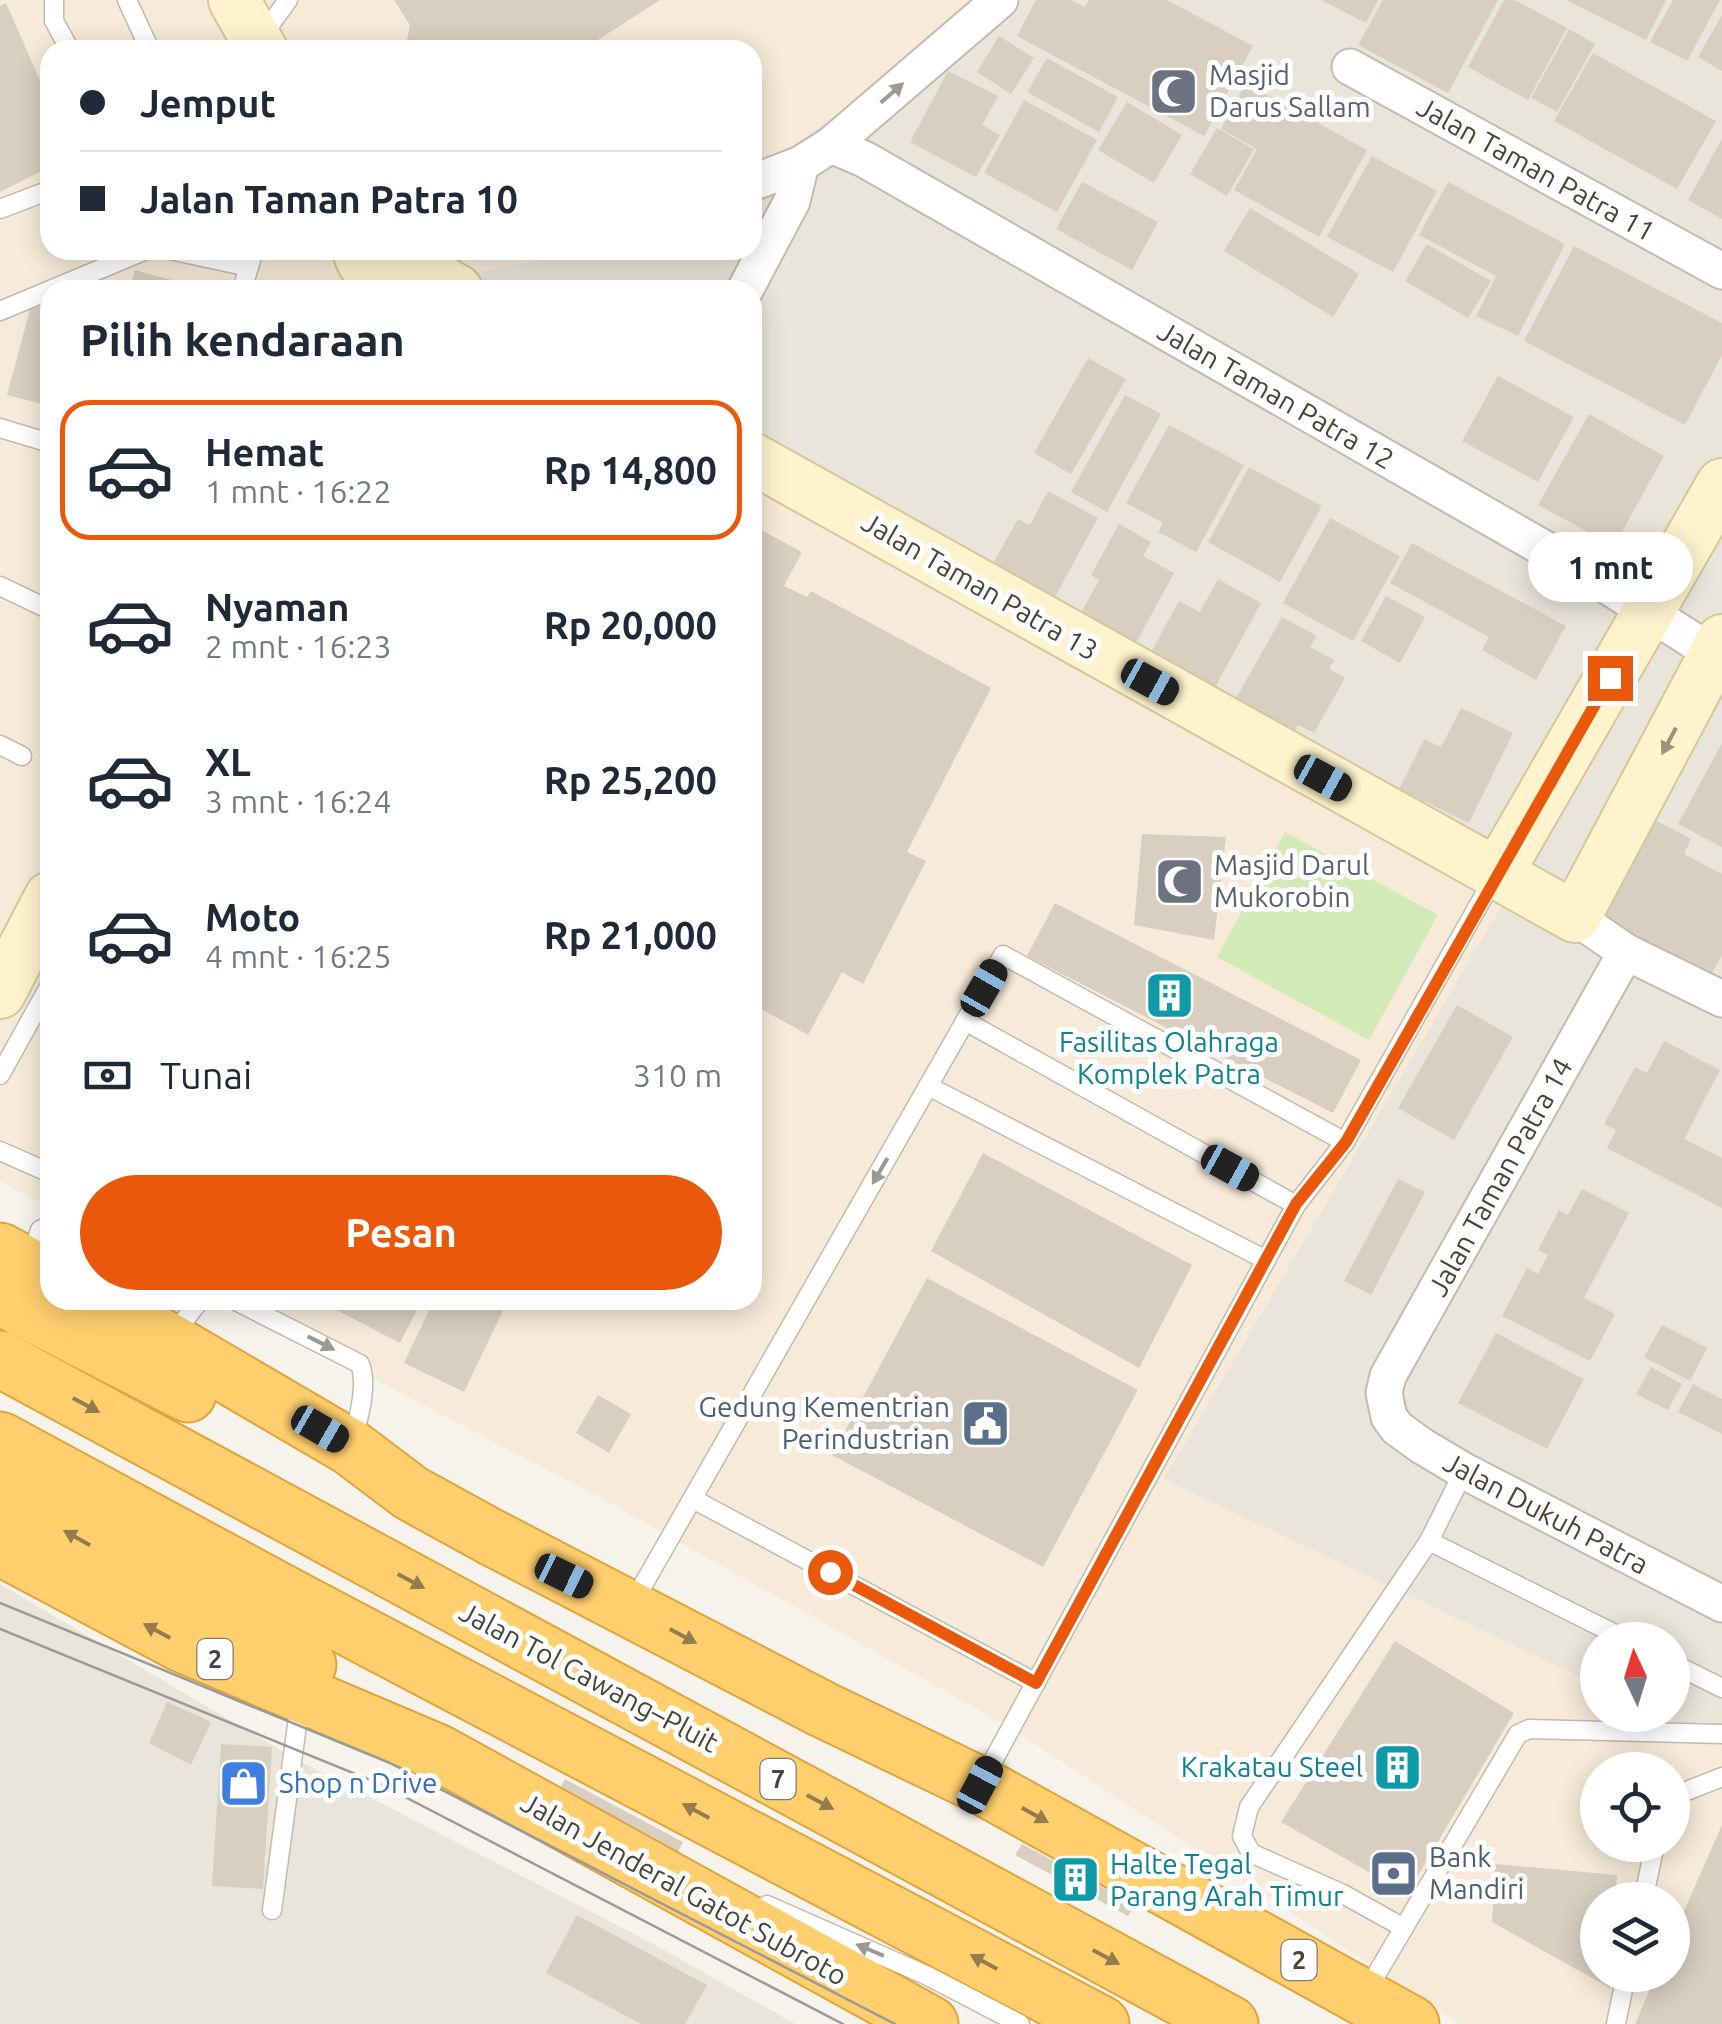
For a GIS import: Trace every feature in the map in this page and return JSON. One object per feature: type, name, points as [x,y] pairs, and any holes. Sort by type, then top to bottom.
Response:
[{"type":"highway","name":"2","points":[[90,1310],[250,1426],[352,1476],[411,1493]]},
{"type":"highway","name":"2","points":[[138,1310],[184,1320],[411,1493],[822,1709],[980,1785],[1412,2024]]},
{"type":"highway","name":"Jalan Tol Cawang–Pluit","points":[[0,1359],[1230,2024]]},
{"type":"highway","name":"7","points":[[0,1440],[1101,2024]]},
{"type":"highway","name":"Jalan Jenderal Gatot Subroto","points":[[0,1496],[379,1707],[438,1753]]},
{"type":"highway","name":"Jalan Jenderal Gatot Subroto","points":[[0,1547],[182,1644],[438,1753],[759,1916],[930,2024]]},
{"type":"street","points":[[762,179],[801,164],[832,145],[1000,0]]},
{"type":"street","name":"Jalan Taman Patra 11","points":[[1350,67],[1722,272]]},
{"type":"street","name":"Jalan Taman Patra 12","points":[[832,145],[864,159],[1719,651]]},
{"type":"street","points":[[762,258],[792,201],[801,164]]},
{"type":"street","name":"Jalan Taman Patra 13","points":[[762,464],[1575,917]]},
{"type":"street","points":[[1497,874],[1722,484]]},
{"type":"street","points":[[1719,651],[1575,917],[1626,952],[1722,999]]},
{"type":"street","points":[[0,993],[40,916]]},
{"type":"street","name":"Jalan Taman Patra 14","points":[[1385,1404],[1388,1376],[1626,952]]},
{"type":"street","name":"Jalan Dukuh Patra","points":[[1385,1404],[1396,1428],[1464,1471],[1722,1604]]},
{"type":"lane","points":[[54,0],[54,21],[64,40]]},
{"type":"lane","points":[[127,0],[145,40]]},
{"type":"lane","points":[[0,209],[40,194]]},
{"type":"lane","points":[[74,280],[122,260]]},
{"type":"lane","points":[[0,311],[40,294]]},
{"type":"lane","points":[[0,428],[40,440]]},
{"type":"lane","points":[[0,586],[40,605]]},
{"type":"lane","points":[[0,745],[22,756]]},
{"type":"lane","points":[[980,1785],[1296,1204],[1346,1142],[1497,874]]},
{"type":"lane","points":[[630,1608],[1003,956],[1346,1142]]},
{"type":"lane","points":[[0,1076],[40,1003]]},
{"type":"lane","points":[[965,1022],[1296,1204]]},
{"type":"lane","points":[[928,1086],[1266,1260]]},
{"type":"lane","points":[[0,1151],[40,1168]]},
{"type":"lane","points":[[254,1310],[360,1364],[363,1376],[359,1418],[350,1447]]},
{"type":"lane","points":[[1404,1928],[1343,1894],[1251,1853],[1242,1836],[1249,1807],[1429,1541],[1464,1471]]},
{"type":"lane","points":[[693,1499],[1036,1683]]},
{"type":"lane","points":[[1429,1541],[1591,1622]]},
{"type":"lane","points":[[1690,1672],[1722,1688]]},
{"type":"lane","points":[[272,1910],[301,1696]]},
{"type":"lane","points":[[1364,1996],[1518,1734],[1530,1729],[1722,1734]]},
{"type":"lane","points":[[438,1753],[551,1792]]},
{"type":"lane","points":[[1690,1790],[1722,1778]]},
{"type":"lane","points":[[722,1887],[759,1916],[928,1976],[1020,2024]]},
{"type":"lane","points":[[1616,2024],[1623,1992]]},
{"type":"shaded area","points":[[0,0],[991,0],[762,168],[762,40],[40,40],[40,260],[538,260],[439,280],[40,280],[40,1203],[0,1181]]},
{"type":"shaded area","points":[[991,0],[1722,0],[1722,1744],[1690,1729],[1690,1622],[1580,1622],[1580,1677],[1163,1479],[1507,896],[762,472],[762,280],[437,280],[538,260],[762,260],[762,168]]},
{"type":"shaded area","points":[[762,472],[1508,895],[1164,1479],[1580,1677],[1580,1732],[1690,1732],[1690,1729],[1722,1744],[1722,2024],[1460,2024],[1011,1728],[601,1498],[243,1310],[762,1310]]},
{"type":"shaded area","points":[[0,1584],[292,1757],[657,1946],[795,2024],[0,2024]]},
{"type":"green space","points":[[1285,832],[1438,915],[1369,1040],[1217,957]]},
{"type":"building","points":[[394,0],[660,0],[598,40],[407,40],[410,25]]},
{"type":"building","name":"Masjid Darus Sallam","points":[[1036,0],[1071,0],[1085,7],[1089,0],[1167,0],[1253,46],[1204,136],[1017,36]]},
{"type":"building","points":[[1321,0],[1378,0],[1366,23]]},
{"type":"building","points":[[1383,0],[1498,0],[1448,93],[1358,45]]},
{"type":"building","points":[[1504,0],[1515,0],[1567,28],[1528,100],[1468,67]]},
{"type":"building","points":[[1566,0],[1666,0],[1646,40]]},
{"type":"building","points":[[1673,0],[1720,0],[1687,61],[1650,42]]},
{"type":"building","points":[[6,3],[40,80],[40,172],[0,192],[0,6]]},
{"type":"building","points":[[1722,15],[1722,71],[1698,57]]},
{"type":"building","points":[[1569,29],[1595,44],[1557,112],[1531,98]]},
{"type":"building","points":[[999,36],[1034,58],[1011,94],[977,72]]},
{"type":"building","points":[[1593,53],[1716,121],[1677,189],[1554,121]]},
{"type":"building","points":[[1047,58],[1118,97],[1099,132],[1027,92]]},
{"type":"building","points":[[948,71],[998,96],[982,125],[1000,135],[976,177],[910,142]]},
{"type":"building","points":[[1246,83],[1367,150],[1319,237],[1234,190],[1257,149],[1221,129]]},
{"type":"building","points":[[1024,100],[1097,140],[1057,212],[984,173]]},
{"type":"building","points":[[1127,102],[1182,135],[1154,183],[1098,150]]},
{"type":"building","points":[[1217,128],[1254,149],[1227,196],[1190,174]]},
{"type":"building","points":[[1722,139],[1722,219],[1688,200]]},
{"type":"building","points":[[1372,156],[1437,191],[1393,272],[1327,237]]},
{"type":"building","points":[[1082,182],[1158,222],[1132,270],[1056,229]]},
{"type":"building","points":[[1448,182],[1565,244],[1518,336],[1476,316],[1496,276],[1419,235]]},
{"type":"building","points":[[1250,208],[1359,274],[1333,317],[1224,251]]},
{"type":"building","points":[[1427,244],[1491,281],[1468,318],[1405,281]]},
{"type":"building","points":[[1574,246],[1722,323],[1722,355],[1685,425],[1524,341]]},
{"type":"building","points":[[135,270],[172,280],[132,280]]},
{"type":"building","points":[[32,302],[40,304],[40,403],[7,395]]},
{"type":"building","points":[[1088,358],[1126,379],[1071,474],[1034,453]]},
{"type":"building","points":[[1498,376],[1574,417],[1538,482],[1462,441]]},
{"type":"building","points":[[1125,395],[1161,414],[1107,512],[1071,492]]},
{"type":"building","points":[[1589,414],[1664,456],[1614,546],[1538,505]]},
{"type":"building","points":[[1169,425],[1244,465],[1196,552],[1158,532],[1163,523],[1126,503]]},
{"type":"building","points":[[1249,467],[1322,506],[1280,582],[1208,542]]},
{"type":"building","points":[[1048,491],[1098,518],[1049,608],[987,574],[1018,519],[1030,525]]},
{"type":"building","points":[[1330,518],[1400,556],[1353,641],[1283,603]]},
{"type":"building","points":[[1119,524],[1151,542],[1143,556],[1174,573],[1130,654],[1075,624],[1099,580],[1091,575]]},
{"type":"building","points":[[762,530],[802,552],[784,586],[807,597],[811,591],[991,688],[907,852],[926,861],[863,984],[842,972],[808,1035],[762,1010]]},
{"type":"building","points":[[1412,543],[1566,626],[1536,680],[1482,650],[1489,637],[1390,583]]},
{"type":"building","points":[[1218,579],[1261,603],[1208,700],[1144,665],[1179,601],[1200,612]]},
{"type":"building","points":[[1386,596],[1425,617],[1400,663],[1361,641]]},
{"type":"building","points":[[1282,617],[1317,636],[1310,647],[1334,660],[1329,669],[1345,678],[1314,733],[1298,725],[1290,738],[1231,707]]},
{"type":"building","points":[[1461,708],[1513,733],[1469,823],[1399,789],[1424,739],[1441,747]]},
{"type":"building","points":[[1722,743],[1722,847],[1678,824]]},
{"type":"building","points":[[1649,817],[1691,839],[1684,854],[1722,874],[1722,955],[1711,975],[1593,921]]},
{"type":"building","name":"Masjid Darul Mukorobin","points":[[1142,834],[1226,837],[1214,940],[1134,925]]},
{"type":"building","name":"Fasilitas Olahraga Komplek Patra","points":[[1055,903],[1361,1060],[1333,1113],[1027,956]]},
{"type":"building","points":[[1457,1005],[1513,1037],[1454,1140],[1398,1108]]},
{"type":"building","points":[[1664,1041],[1720,1070],[1684,1139],[1722,1158],[1722,1208],[1607,1148],[1616,1130],[1604,1124],[1635,1067],[1647,1073]]},
{"type":"building","points":[[983,1153],[1192,1265],[1139,1368],[931,1251]]},
{"type":"building","points":[[1398,1179],[1425,1192],[1371,1295],[1344,1281]]},
{"type":"building","points":[[1582,1189],[1629,1213],[1584,1298],[1615,1314],[1590,1361],[1502,1316],[1527,1268],[1538,1274],[1548,1255],[1538,1250],[1559,1210],[1568,1215]]},
{"type":"building","name":"Gedung Kementrian Perindustrian","points":[[927,1278],[1138,1390],[1043,1567],[832,1455]]},
{"type":"building","points":[[336,1310],[417,1310],[400,1343]]},
{"type":"building","points":[[429,1310],[503,1310],[464,1392],[404,1363]]},
{"type":"building","points":[[1662,1325],[1707,1348],[1690,1381],[1644,1357]]},
{"type":"building","points":[[1496,1333],[1584,1379],[1547,1449],[1458,1403]]},
{"type":"building","points":[[1651,1367],[1682,1384],[1668,1410],[1636,1394]]},
{"type":"building","points":[[1693,1384],[1722,1399],[1722,1434],[1678,1412]]},
{"type":"building","points":[[598,1395],[631,1414],[609,1453],[576,1433]]},
{"type":"building","name":"Krakatau Steel","points":[[1395,1641],[1514,1713],[1407,1894],[1281,1822]]},
{"type":"building","points":[[167,1702],[211,1722],[191,1765],[149,1743]]},
{"type":"building","name":"Shop n Drive","points":[[221,1744],[272,1747],[263,1889],[212,1886]]},
{"type":"building","points":[[565,1779],[683,1842],[678,1852],[559,1790]]},
{"type":"building","points":[[1722,1825],[1722,2024],[1635,2024],[1649,1992],[1690,1992],[1690,1897]]},
{"type":"building","name":"Halte Tegal Parang Arah Timur","points":[[1022,1844],[1135,1905],[1128,1916],[1015,1855]]},
{"type":"building","points":[[1495,1864],[1617,1875],[1616,1882],[1580,1882],[1580,1971],[1492,1922]]},
{"type":"building","points":[[577,1915],[707,1985],[685,2024],[641,2024],[546,1973]]},
{"type":"tram line","points":[[0,1603],[390,1763],[895,2024]]},
{"type":"tram line","points":[[0,1629],[380,1784],[843,2024]]},
{"type":"place","name":"Masjid Darus Sallam","points":[[1174,91]]},
{"type":"place","name":"Masjid Darul Mukorobin","points":[[1179,881]]},
{"type":"place","name":"Fasilitas Olahraga Komplek Patra","points":[[1169,995]]},
{"type":"place","name":"Gedung Kementrian Perindustrian","points":[[985,1423]]},
{"type":"place","name":"Krakatau Steel","points":[[1398,1767]]},
{"type":"place","name":"Shop n Drive","points":[[244,1783]]},
{"type":"place","name":"Bank Mandiri","points":[[1394,1873]]},
{"type":"place","name":"Halte Tegal Parang Arah Timur","points":[[1075,1880]]},
{"type":"route","points":[[830,1572],[1036,1683],[1296,1204],[1346,1142],[1610,678]]}]
